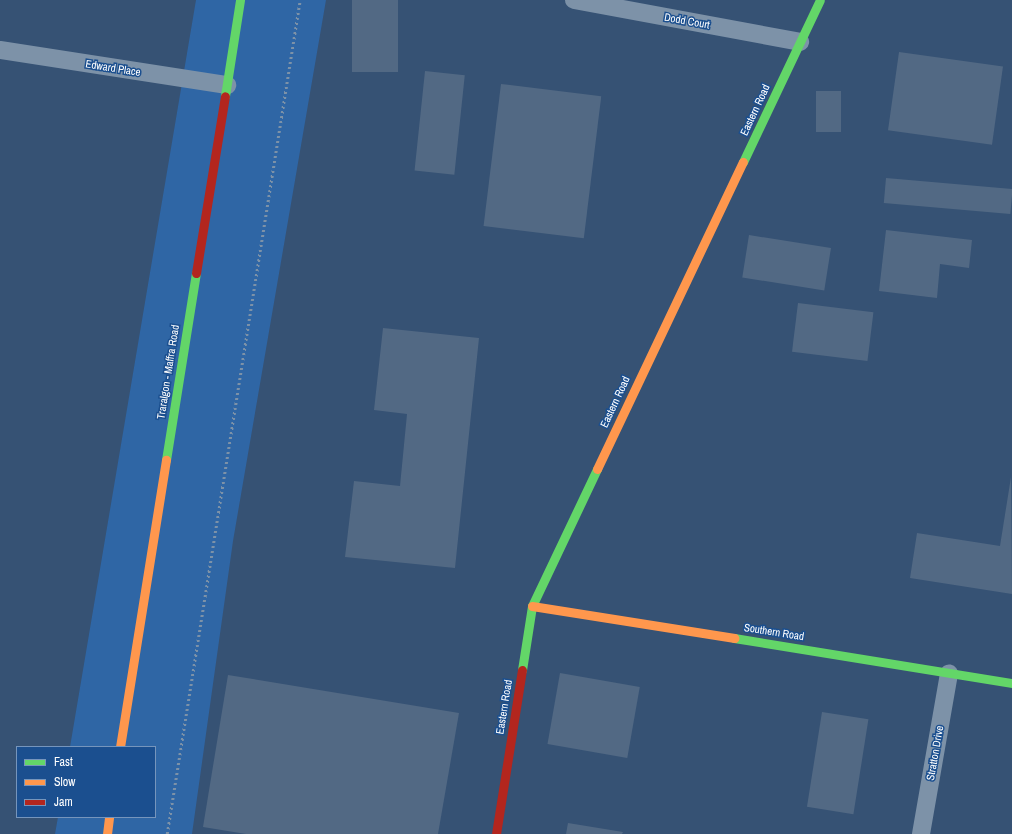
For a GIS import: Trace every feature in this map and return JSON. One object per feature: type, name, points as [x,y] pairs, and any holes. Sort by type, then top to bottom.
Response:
[{"type":"street","name":"Traralgon - Maffra Road","points":[[120,746],[240,0]]},
{"type":"street","name":"Dodd Court","points":[[574,0],[800,42]]},
{"type":"street","name":"Eastern Road","points":[[496,834],[532,606],[820,0]]},
{"type":"street","name":"Edward Place","points":[[0,50],[226,85]]},
{"type":"street","name":"Southern Road","points":[[532,606],[1012,683]]},
{"type":"street","name":"Stratton Drive","points":[[922,834],[949,673]]},
{"type":"street","points":[[107,834],[109,818]]},
{"type":"path","points":[[167,834],[300,0]]},
{"type":"shaded area","points":[[196,0],[326,0],[233,541],[192,834],[55,834],[58,818],[156,818],[156,746],[70,746]]},
{"type":"building","points":[[352,0],[398,0],[398,72],[352,72]]},
{"type":"building","points":[[899,52],[1003,67],[992,145],[888,130]]},
{"type":"building","points":[[425,71],[465,75],[454,175],[415,170]]},
{"type":"building","points":[[501,84],[601,96],[584,238],[484,226]]},
{"type":"building","points":[[816,91],[841,91],[841,132],[816,132]]},
{"type":"building","points":[[886,178],[1012,189],[1010,214],[884,203]]},
{"type":"building","points":[[886,230],[972,240],[969,268],[940,264],[937,298],[879,291]]},
{"type":"building","points":[[749,235],[831,248],[824,290],[742,277]]},
{"type":"building","points":[[798,303],[873,312],[867,361],[792,352]]},
{"type":"building","points":[[383,328],[479,338],[455,568],[345,557],[354,481],[400,486],[407,414],[374,410]]},
{"type":"building","points":[[1011,477],[1012,594],[910,578],[917,533],[1000,546]]},
{"type":"building","points":[[560,673],[640,687],[627,758],[547,744]]},
{"type":"building","points":[[228,675],[459,713],[438,834],[246,834],[203,827]]},
{"type":"building","points":[[822,712],[868,719],[853,814],[807,807]]},
{"type":"building","points":[[568,823],[623,832],[622,834],[566,834]]},
{"type":"traffic: fast","points":[[225,96],[240,0]]},
{"type":"traffic: fast","points":[[743,162],[820,0]]},
{"type":"traffic: fast","points":[[166,460],[196,273]]},
{"type":"traffic: fast","points":[[522,670],[532,606],[597,469]]},
{"type":"traffic: fast","points":[[734,638],[1012,683]]},
{"type":"traffic: slow","points":[[597,469],[743,162]]},
{"type":"traffic: slow","points":[[120,746],[166,460]]},
{"type":"traffic: slow","points":[[532,606],[734,638]]},
{"type":"traffic: slow","points":[[107,834],[109,818]]},
{"type":"traffic: jam","points":[[196,273],[225,96]]},
{"type":"traffic: jam","points":[[496,834],[522,670]]}]
